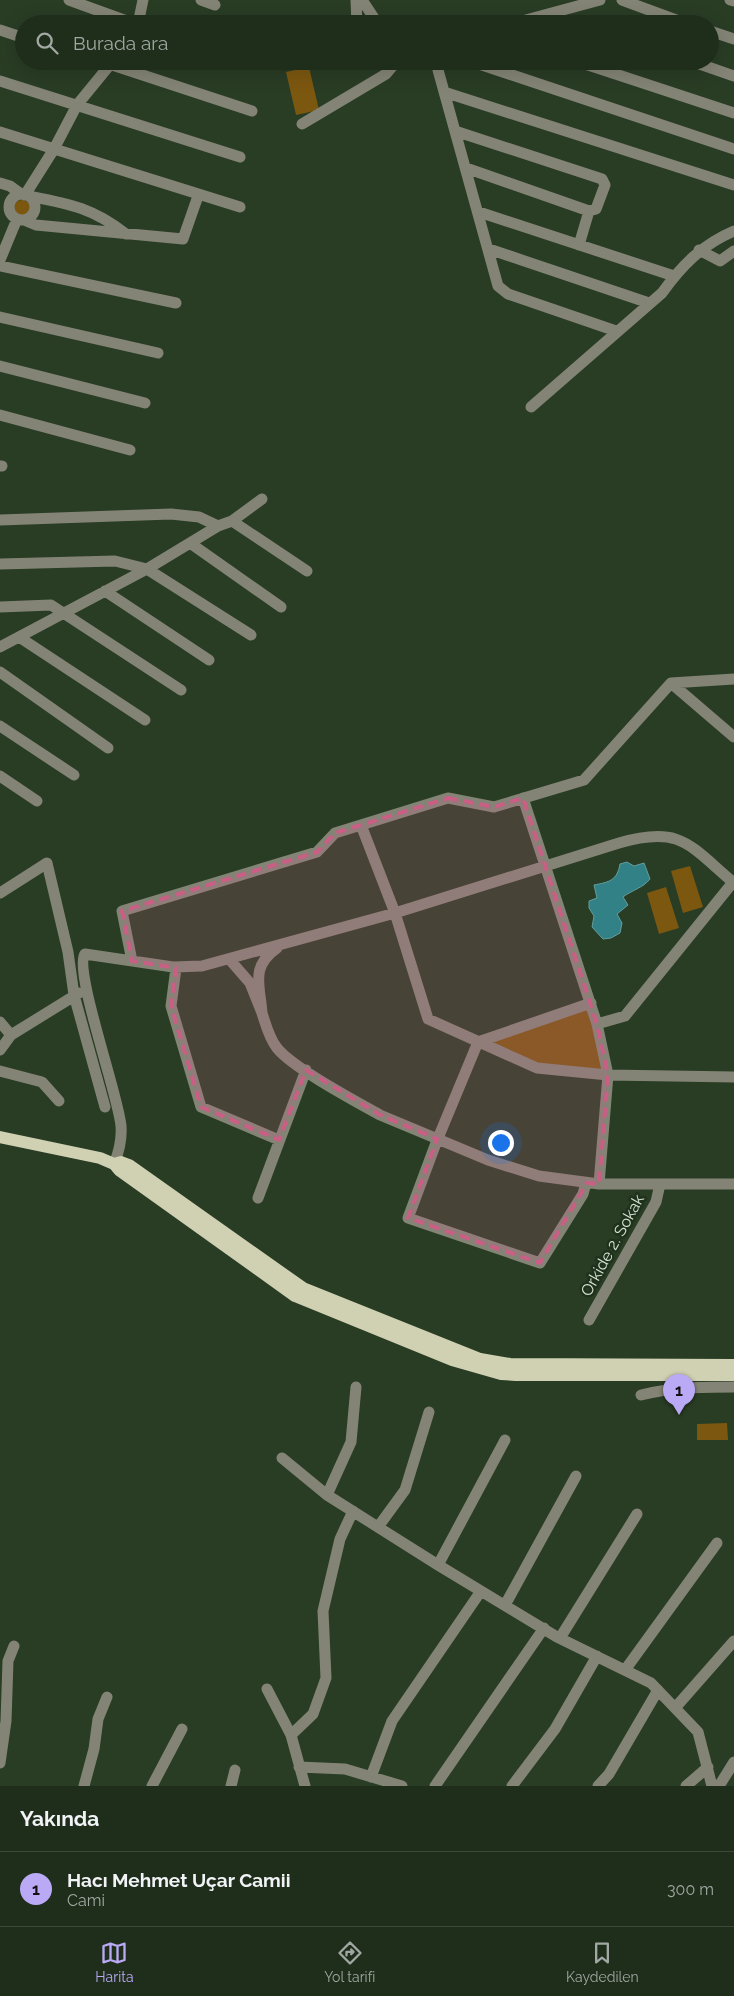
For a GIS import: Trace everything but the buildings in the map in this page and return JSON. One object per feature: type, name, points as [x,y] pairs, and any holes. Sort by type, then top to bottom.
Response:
[{"type":"main road","points":[[0,1137],[100,1158],[114,1164],[295,1296],[395,1338],[480,1370],[501,1374],[535,1370],[734,1365]]},
{"type":"main road","points":[[535,1370],[734,1375]]},
{"type":"street","points":[[69,0],[112,15]]},
{"type":"street","points":[[139,15],[143,0]]},
{"type":"street","points":[[201,0],[214,4]]},
{"type":"street","points":[[356,0],[357,15]]},
{"type":"street","points":[[362,0],[371,15]]},
{"type":"street","points":[[544,15],[600,0]]},
{"type":"street","points":[[622,0],[663,15]]},
{"type":"street","points":[[730,0],[734,2]]},
{"type":"street","points":[[0,30],[15,35]]},
{"type":"street","points":[[719,34],[734,39]]},
{"type":"street","points":[[18,218],[9,204],[14,197],[25,195],[54,149],[77,106],[102,70]]},
{"type":"street","points":[[132,70],[252,110]]},
{"type":"street","points":[[302,124],[390,70]]},
{"type":"street","points":[[438,70],[498,286],[508,294],[616,331]]},
{"type":"street","points":[[497,70],[734,149]]},
{"type":"street","points":[[603,70],[734,113]]},
{"type":"street","points":[[717,70],[734,76]]},
{"type":"street","points":[[0,81],[240,157]]},
{"type":"street","points":[[444,92],[734,185]]},
{"type":"street","points":[[455,131],[602,179],[605,185],[596,209],[590,211],[466,168]]},
{"type":"street","points":[[0,132],[198,196],[240,207]]},
{"type":"street","points":[[0,183],[10,186],[25,195],[80,206],[107,218],[126,234]]},
{"type":"street","points":[[18,218],[32,216],[35,208],[25,195]]},
{"type":"street","points":[[0,214],[36,225],[183,239],[198,196]]},
{"type":"street","points":[[579,245],[590,211]]},
{"type":"street","points":[[478,212],[674,276]]},
{"type":"street","points":[[0,260],[18,218]]},
{"type":"street","points":[[531,407],[616,331],[662,293],[674,276],[700,250],[717,238],[734,231]]},
{"type":"street","points":[[489,249],[649,303]]},
{"type":"street","points":[[700,250],[720,262],[734,251]]},
{"type":"street","points":[[0,266],[176,303]]},
{"type":"street","points":[[0,317],[158,353]]},
{"type":"street","points":[[0,366],[146,403]]},
{"type":"street","points":[[0,415],[130,450]]},
{"type":"street","points":[[0,647],[147,569],[218,526],[232,521],[262,499]]},
{"type":"street","points":[[0,520],[171,514],[199,518],[218,526]]},
{"type":"street","points":[[232,521],[307,571]]},
{"type":"street","points":[[190,543],[281,607]]},
{"type":"street","points":[[0,564],[115,561],[147,569],[251,635]]},
{"type":"street","points":[[105,591],[209,660]]},
{"type":"street","points":[[0,607],[51,605],[181,690]]},
{"type":"street","points":[[19,637],[145,720]]},
{"type":"street","points":[[0,672],[108,748]]},
{"type":"street","points":[[132,960],[122,911],[318,852],[336,833],[448,798],[494,807],[584,780],[671,683],[734,679]]},
{"type":"street","points":[[671,683],[734,737]]},
{"type":"street","points":[[0,726],[74,775]]},
{"type":"street","points":[[0,776],[37,801]]},
{"type":"street","points":[[523,798],[591,1003],[608,1075],[600,1184]]},
{"type":"street","points":[[361,825],[396,913],[428,1019],[537,1068],[608,1075],[734,1077]]},
{"type":"street","points":[[114,1164],[120,1151],[117,1102],[86,991],[82,959],[85,954],[176,968],[202,966],[281,946],[396,913],[642,836],[664,835],[680,840],[734,882],[625,1016],[597,1024]]},
{"type":"street","points":[[0,893],[46,863],[68,952],[74,995],[105,1107]]},
{"type":"street","points":[[258,975],[268,955],[281,946]]},
{"type":"street","points":[[235,958],[256,962],[262,1013]]},
{"type":"street","points":[[235,958],[250,983],[268,1032],[277,1049],[306,1070],[380,1115],[514,1169],[600,1184],[734,1184]]},
{"type":"street","points":[[176,968],[171,1006],[201,1108],[279,1140]]},
{"type":"street","points":[[0,1050],[11,1035],[74,995],[86,991]]},
{"type":"street","points":[[586,1183],[583,1194],[540,1263],[408,1218],[437,1139],[478,1042],[591,1003]]},
{"type":"street","points":[[0,1022],[11,1035]]},
{"type":"street","points":[[0,1070],[42,1082],[59,1101]]},
{"type":"street","points":[[258,1198],[306,1070]]},
{"type":"street","name":"Orkide 2. Sokak","points":[[589,1320],[656,1202],[660,1184]]},
{"type":"street","points":[[327,1495],[351,1442],[356,1387]]},
{"type":"street","points":[[641,1395],[657,1391],[701,1387],[734,1387]]},
{"type":"street","points":[[378,1527],[405,1490],[429,1412]]},
{"type":"street","points":[[438,1565],[505,1440]]},
{"type":"street","points":[[282,1458],[327,1495],[438,1565],[560,1638],[651,1683],[698,1732],[712,1786]]},
{"type":"street","points":[[505,1605],[576,1476]]},
{"type":"street","points":[[291,1735],[314,1714],[326,1678],[323,1611],[340,1539],[352,1511]]},
{"type":"street","points":[[560,1638],[636,1514]]},
{"type":"street","points":[[625,1670],[717,1543]]},
{"type":"street","points":[[371,1777],[392,1721],[481,1591]]},
{"type":"street","points":[[435,1786],[544,1628]]},
{"type":"street","points":[[675,1708],[734,1641]]},
{"type":"street","points":[[0,1763],[6,1721],[8,1661],[14,1646]]},
{"type":"street","points":[[512,1786],[555,1729],[597,1656]]},
{"type":"street","points":[[267,1689],[291,1735],[305,1786]]},
{"type":"street","points":[[598,1786],[609,1774],[658,1690]]},
{"type":"street","points":[[84,1786],[94,1749],[98,1719],[107,1697]]},
{"type":"street","points":[[152,1786],[156,1773],[182,1729]]},
{"type":"street","points":[[718,1786],[734,1762]]},
{"type":"street","points":[[299,1767],[345,1769],[402,1786]]},
{"type":"street","points":[[686,1786],[708,1767]]},
{"type":"street","points":[[231,1786],[235,1770]]},
{"type":"highlighted area","points":[[448,798],[494,807],[523,798],[597,1024],[608,1075],[599,1184],[587,1183],[540,1263],[408,1218],[437,1139],[380,1115],[306,1070],[279,1140],[201,1107],[171,1006],[176,968],[132,961],[122,911],[317,852],[335,833]]},
{"type":"shaded area","points":[[310,70],[319,110],[296,115],[286,72]]},
{"type":"shaded area","points":[[22,200],[30,208],[22,216],[14,208]]},
{"type":"shaded area","points":[[690,866],[703,907],[683,913],[671,871]]},
{"type":"shaded area","points":[[666,887],[679,928],[659,934],[647,893]]},
{"type":"shaded area","points":[[591,1003],[608,1075],[537,1068],[478,1042]]},
{"type":"shaded area","points":[[727,1423],[728,1440],[697,1440],[697,1424]]},
{"type":"water","points":[[627,862],[634,866],[644,863],[650,879],[644,885],[623,897],[628,905],[617,914],[622,923],[620,933],[611,938],[603,939],[592,927],[594,916],[589,908],[589,901],[597,898],[594,885],[612,880],[619,870],[620,864]]},
{"type":"place","name":"Hacı Mehmet Uçar Camii","points":[[679,1415]]}]
